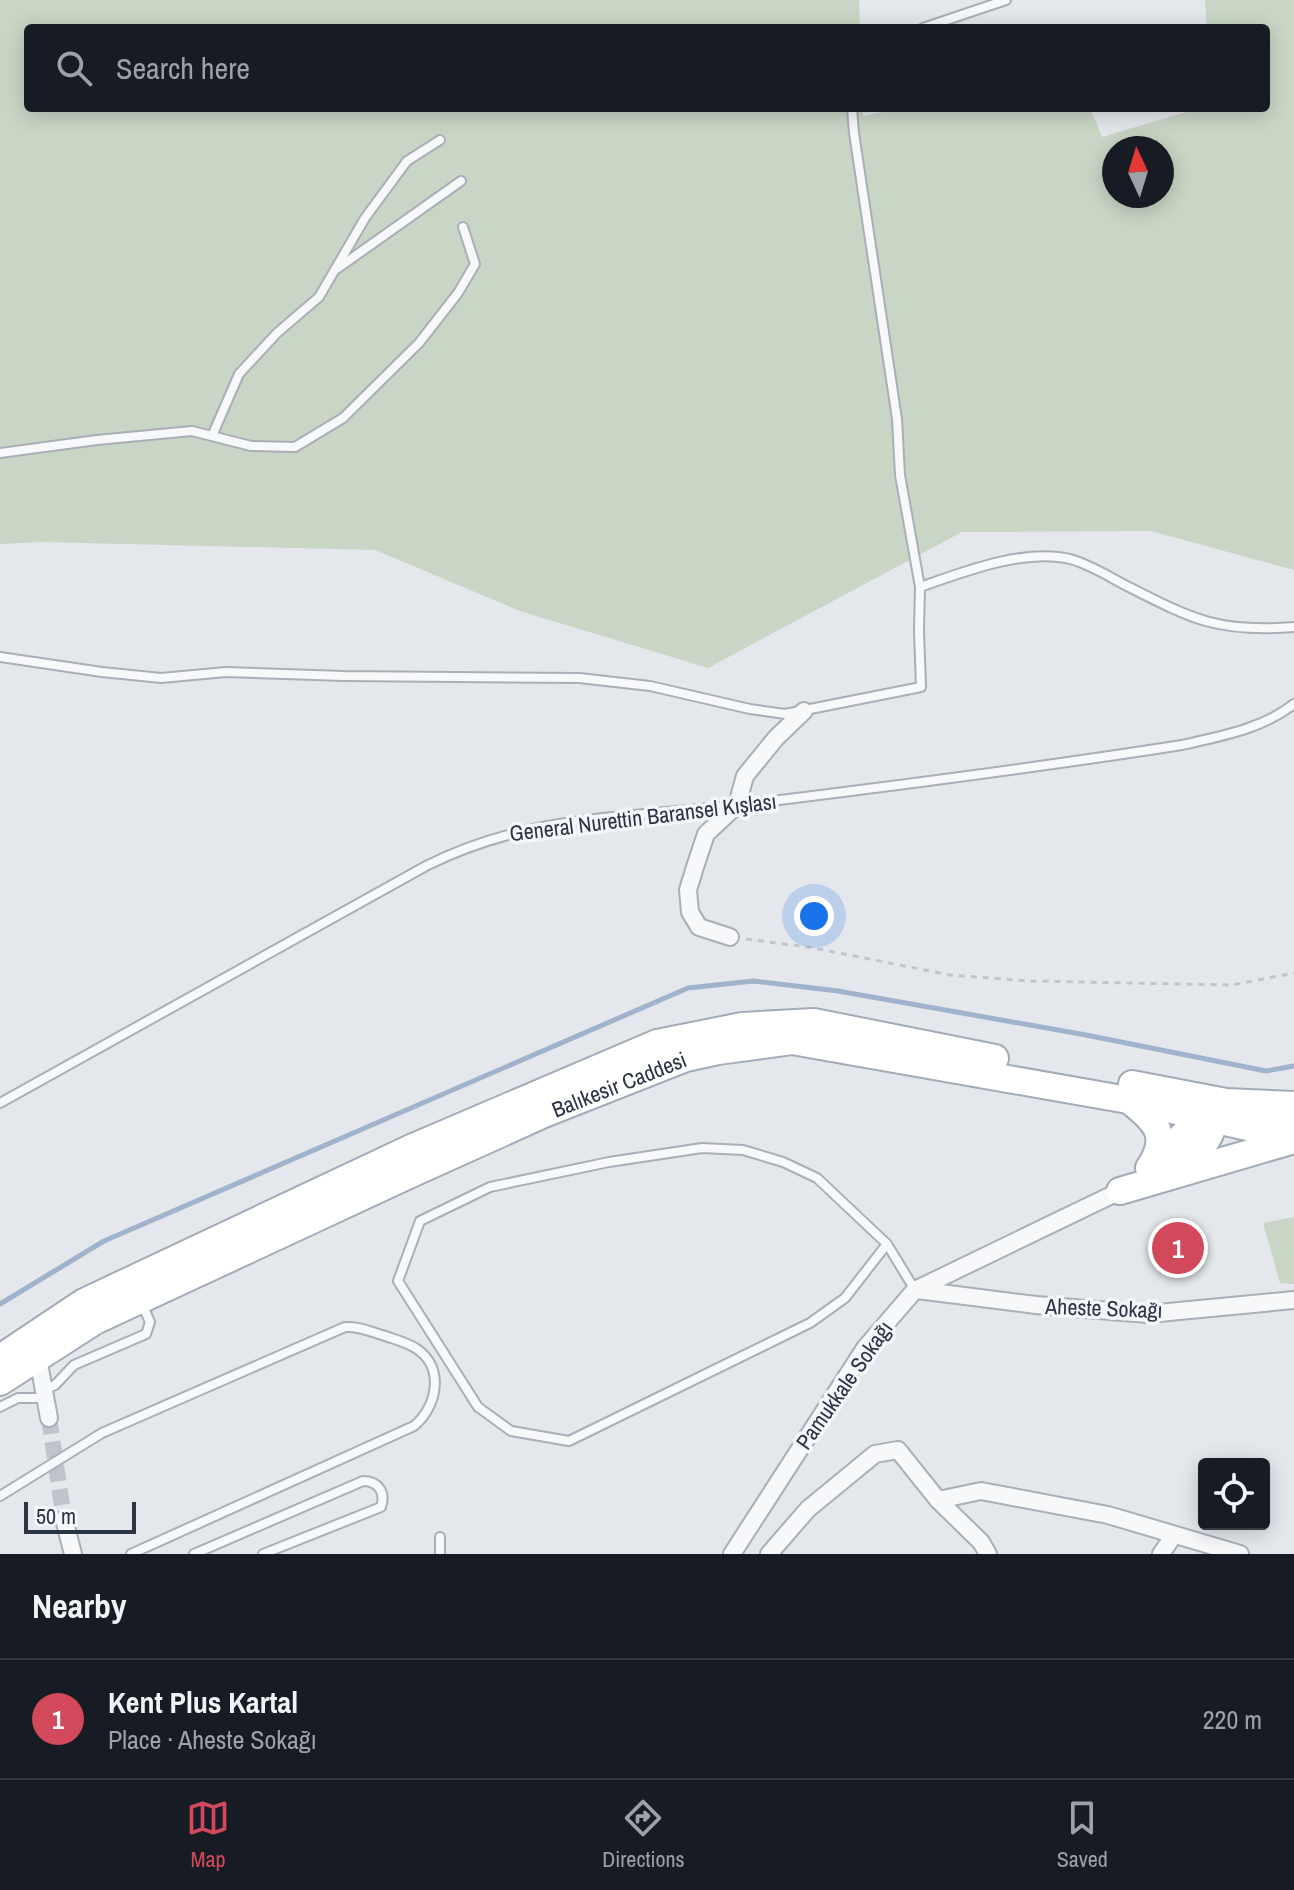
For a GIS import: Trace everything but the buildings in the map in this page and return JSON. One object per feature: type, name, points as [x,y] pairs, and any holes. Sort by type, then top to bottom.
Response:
[{"type":"main road","name":"Balıkesir Caddesi","points":[[0,1358],[84,1302],[411,1148],[657,1043],[742,1026],[814,1022],[1205,1111],[1252,1128],[1294,1124]]},
{"type":"main road","name":"Balıkesir Caddesi","points":[[0,1382],[95,1321],[140,1300],[544,1114],[686,1058],[718,1051],[792,1041],[1205,1111],[1226,1102],[1294,1105]]},
{"type":"main road","points":[[1128,1100],[1149,1116],[1158,1128],[1158,1172]]},
{"type":"main road","points":[[1158,1172],[1205,1111],[1294,1111]]},
{"type":"main road","points":[[1120,1191],[1158,1172],[1294,1140]]},
{"type":"street","points":[[730,937],[699,927],[690,912],[688,890],[706,834],[737,805],[745,776],[776,738],[804,711]]},
{"type":"street","name":"Pamukkale Sokağı","points":[[732,1554],[865,1348],[915,1290],[1120,1191]]},
{"type":"street","name":"Aheste Sokağı","points":[[915,1290],[1036,1305],[1148,1314],[1294,1300]]},
{"type":"street","points":[[38,1358],[49,1418]]},
{"type":"street","points":[[769,1554],[808,1509],[875,1454],[898,1450],[938,1500],[981,1542],[988,1554]]},
{"type":"street","points":[[938,1500],[981,1491],[1108,1515],[1240,1554]]},
{"type":"street","points":[[64,1519],[73,1554]]},
{"type":"street","points":[[1161,1554],[1174,1535]]},
{"type":"lane","points":[[935,24],[1006,0]]},
{"type":"lane","points":[[0,657],[161,678],[226,672],[579,678],[650,686],[785,714],[921,687],[920,587],[900,475],[897,419],[852,112]]},
{"type":"lane","points":[[212,436],[239,374],[277,333],[319,297],[365,218],[407,161],[440,140]]},
{"type":"lane","points":[[335,271],[461,181]]},
{"type":"lane","points":[[0,453],[192,431],[251,446],[295,447],[343,418],[419,343],[458,293],[475,264],[463,227]]},
{"type":"lane","points":[[920,587],[991,565],[1047,556],[1071,559],[1182,614],[1211,624],[1235,628],[1294,627]]},
{"type":"lane","name":"General Nurettin Baransel Kışlası","points":[[0,1103],[426,866],[473,844],[560,823],[737,805],[1182,745],[1239,732],[1267,721],[1294,704]]},
{"type":"lane","points":[[887,1244],[845,1298],[810,1323],[569,1441],[511,1431],[478,1407],[398,1281],[420,1221],[490,1187],[609,1162],[702,1148],[743,1150],[783,1162],[817,1178],[887,1244],[915,1290]]},
{"type":"lane","points":[[0,1407],[18,1398],[46,1394],[74,1365],[146,1334],[150,1322],[140,1300]]},
{"type":"lane","points":[[0,1496],[102,1433],[345,1327],[361,1328],[404,1343],[426,1357],[435,1379],[433,1399],[426,1414],[414,1426],[131,1554]]},
{"type":"lane","points":[[194,1554],[363,1481],[373,1482],[381,1489],[381,1507],[263,1554]]},
{"type":"lane","points":[[440,1537],[440,1554]]},
{"type":"path","points":[[730,937],[814,948],[950,975],[1030,981],[1232,985],[1294,973]]},
{"type":"green space","points":[[0,0],[859,0],[860,24],[24,24],[24,112],[862,112],[863,116],[882,112],[1092,112],[1102,137],[1102,208],[1174,208],[1174,136],[1105,136],[1186,112],[1270,112],[1270,24],[1207,24],[1205,0],[1294,0],[1294,570],[1151,531],[962,532],[708,668],[520,611],[375,550],[43,542],[0,544]]},
{"type":"green space","points":[[1294,1217],[1294,1284],[1280,1283],[1263,1223]]},
{"type":"waterway","points":[[0,1304],[104,1241],[688,988],[753,981],[838,991],[1266,1071],[1294,1066]]},
{"type":"tunnel","points":[[49,1418],[64,1519]]},
{"type":"place","name":"Kent Plus Kartal","points":[[1178,1248]]}]
